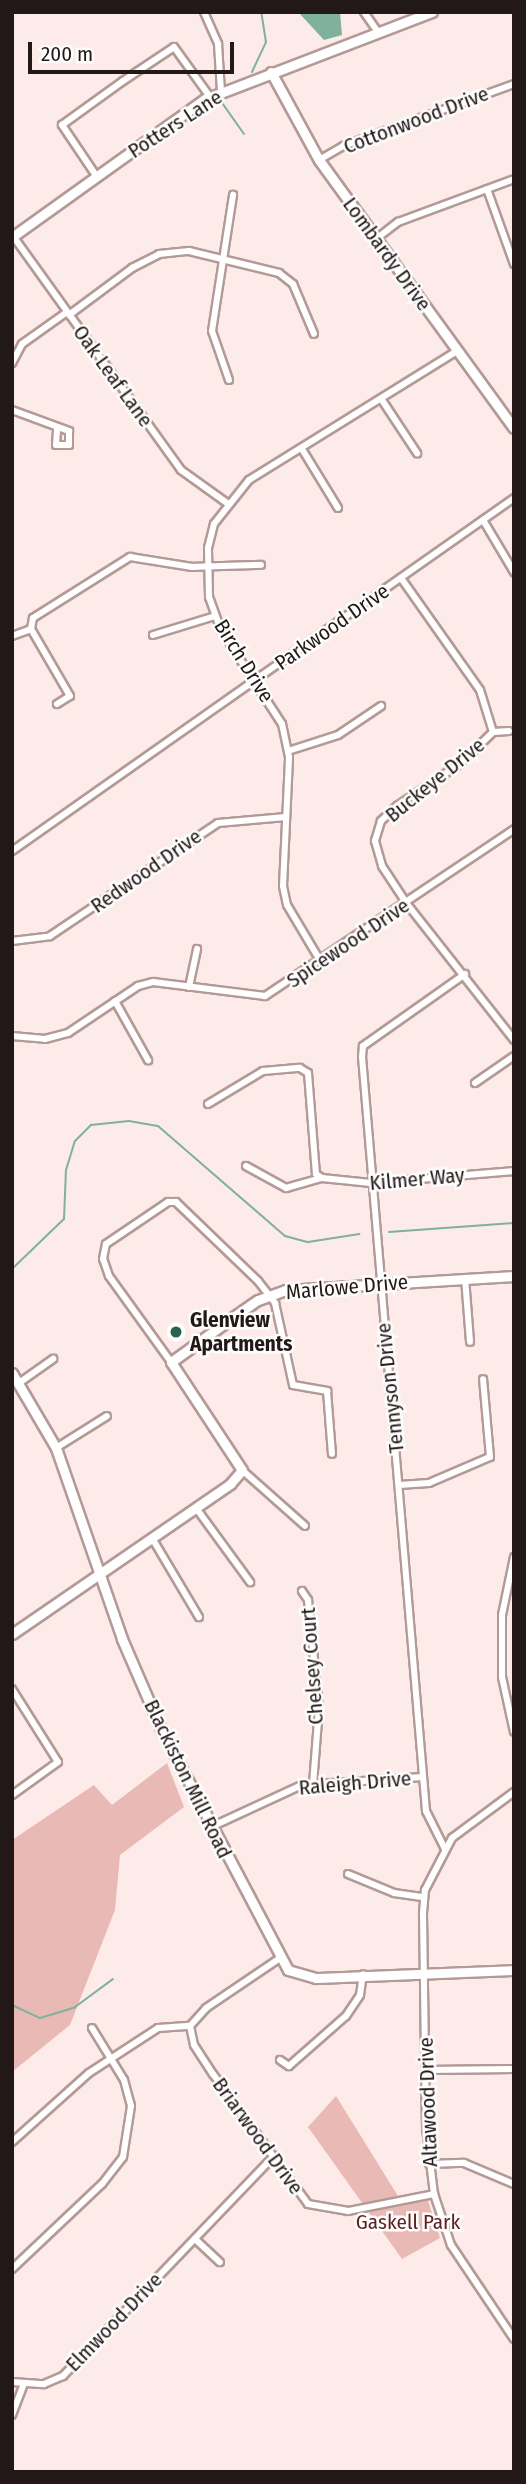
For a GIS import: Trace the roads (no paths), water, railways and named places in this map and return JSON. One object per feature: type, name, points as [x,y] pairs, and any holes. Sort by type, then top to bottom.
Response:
[{"type":"main road","name":"Potters Lane","points":[[13,236],[210,97],[432,12]]},
{"type":"main road","name":"Lombardy Drive","points":[[271,72],[320,160],[514,428]]},
{"type":"main road","name":"Marlowe Drive","points":[[171,1362],[268,1296],[380,1283],[514,1276]]},
{"type":"main road","points":[[12,1634],[197,1508],[242,1470],[171,1362]]},
{"type":"main road","name":"Blackiston Mill Road","points":[[12,1373],[57,1448],[100,1574],[161,1729],[279,1958],[305,1978],[424,1970],[514,1970]]},
{"type":"street","points":[[204,12],[218,44],[221,92]]},
{"type":"street","points":[[364,12],[378,32]]},
{"type":"street","points":[[97,177],[62,125],[122,81],[174,47],[210,97]]},
{"type":"street","name":"Cottonwood Drive","points":[[320,160],[343,146],[514,84]]},
{"type":"street","points":[[376,239],[398,222],[514,179]]},
{"type":"street","points":[[487,189],[514,264]]},
{"type":"street","points":[[229,380],[212,331],[233,195]]},
{"type":"street","name":"Oak Leaf Lane","points":[[13,236],[181,470],[227,503]]},
{"type":"street","points":[[12,363],[22,344],[159,254],[190,251],[279,273],[293,285],[314,334]]},
{"type":"street","name":"Birch Drive","points":[[321,962],[287,905],[288,751],[282,724],[215,616],[209,567],[214,524],[227,503],[249,480],[382,400],[457,351]]},
{"type":"street","points":[[382,400],[417,453]]},
{"type":"street","points":[[12,410],[57,430]]},
{"type":"street","points":[[302,449],[338,508]]},
{"type":"street","name":"Parkwood Drive","points":[[12,851],[514,498]]},
{"type":"street","points":[[483,520],[514,572]]},
{"type":"street","points":[[57,705],[70,696],[31,629],[33,618],[130,557],[209,567],[261,565]]},
{"type":"street","name":"Buckeye Drive","points":[[401,578],[480,690],[493,732]]},
{"type":"street","points":[[153,635],[215,616]]},
{"type":"street","points":[[12,636],[31,629]]},
{"type":"street","points":[[288,751],[338,735],[381,706]]},
{"type":"street","name":"Buckeye Drive","points":[[509,731],[493,732],[381,821],[375,841],[382,866],[407,904],[514,1040]]},
{"type":"street","name":"Redwood Drive","points":[[12,941],[50,936],[218,823],[286,817]]},
{"type":"street","name":"Spicewood Drive","points":[[12,1036],[45,1039],[68,1033],[115,1002],[153,982],[265,996],[321,962],[514,829]]},
{"type":"street","points":[[189,987],[197,949]]},
{"type":"street","name":"Tennyson Drive","points":[[444,1849],[426,1811],[371,1183],[363,1046],[465,975]]},
{"type":"street","points":[[115,1002],[148,1060]]},
{"type":"street","points":[[475,1083],[514,1056]]},
{"type":"street","points":[[208,1104],[263,1071],[299,1068],[308,1073],[316,1174],[322,1178]]},
{"type":"street","name":"Kilmer Way","points":[[246,1166],[286,1188],[307,1186],[322,1178],[371,1183],[514,1171]]},
{"type":"street","points":[[171,1362],[109,1276],[103,1259],[106,1244],[161,1205],[176,1202],[268,1296],[280,1316],[293,1385],[327,1391],[332,1454]]},
{"type":"street","points":[[465,1278],[470,1342]]},
{"type":"street","points":[[19,1383],[53,1359]]},
{"type":"street","points":[[399,1485],[429,1483],[490,1457],[483,1379]]},
{"type":"street","points":[[57,1448],[107,1416]]},
{"type":"street","points":[[242,1470],[305,1526]]},
{"type":"street","points":[[197,1508],[250,1582]]},
{"type":"street","points":[[152,1538],[199,1617]]},
{"type":"street","points":[[514,1557],[502,1615],[502,1677],[514,1732]]},
{"type":"street","name":"Chelsey Court","points":[[302,1591],[308,1600],[319,1708],[313,1784]]},
{"type":"street","points":[[12,1689],[58,1762],[12,1795]]},
{"type":"street","name":"Raleigh Drive","points":[[211,1827],[289,1788],[423,1777]]},
{"type":"street","points":[[348,1874],[394,1894],[424,1897],[444,1849],[514,1792]]},
{"type":"street","name":"Altawood Drive","points":[[424,1897],[429,2164],[434,2194],[451,2245],[514,2339]]},
{"type":"street","points":[[12,2142],[108,2060],[158,2028],[190,2026],[206,2008],[279,1958]]},
{"type":"street","points":[[280,2060],[289,2066],[346,2016],[360,1995],[363,1974]]},
{"type":"street","name":"Briarwood Drive","points":[[190,2026],[194,2045],[307,2204],[328,2212],[434,2194]]},
{"type":"street","points":[[12,2269],[102,2184],[123,2157],[131,2106],[124,2080],[108,2060],[92,2028]]},
{"type":"street","points":[[426,2070],[514,2068]]},
{"type":"street","name":"Elmwood Drive","points":[[12,2382],[24,2384],[63,2376],[272,2158]]},
{"type":"street","points":[[429,2164],[464,2163],[514,2184]]},
{"type":"street","points":[[195,2239],[219,2262]]},
{"type":"street","points":[[12,2415],[24,2384]]},
{"type":"waterway","points":[[252,72],[266,42],[261,12]]},
{"type":"waterway","points":[[244,134],[220,100],[251,88]]},
{"type":"waterway","points":[[12,1269],[64,1219],[66,1170],[75,1141],[91,1125],[129,1121],[158,1126],[285,1236],[308,1242],[359,1234]]},
{"type":"waterway","points":[[389,1232],[514,1223]]},
{"type":"waterway","points":[[12,2005],[40,2018],[75,2007],[113,1979]]},
{"type":"place","name":"Glenview Apartments","points":[[176,1332]]},
{"type":"park label","name":"Gaskell Park","points":[[408,2222]]}]
